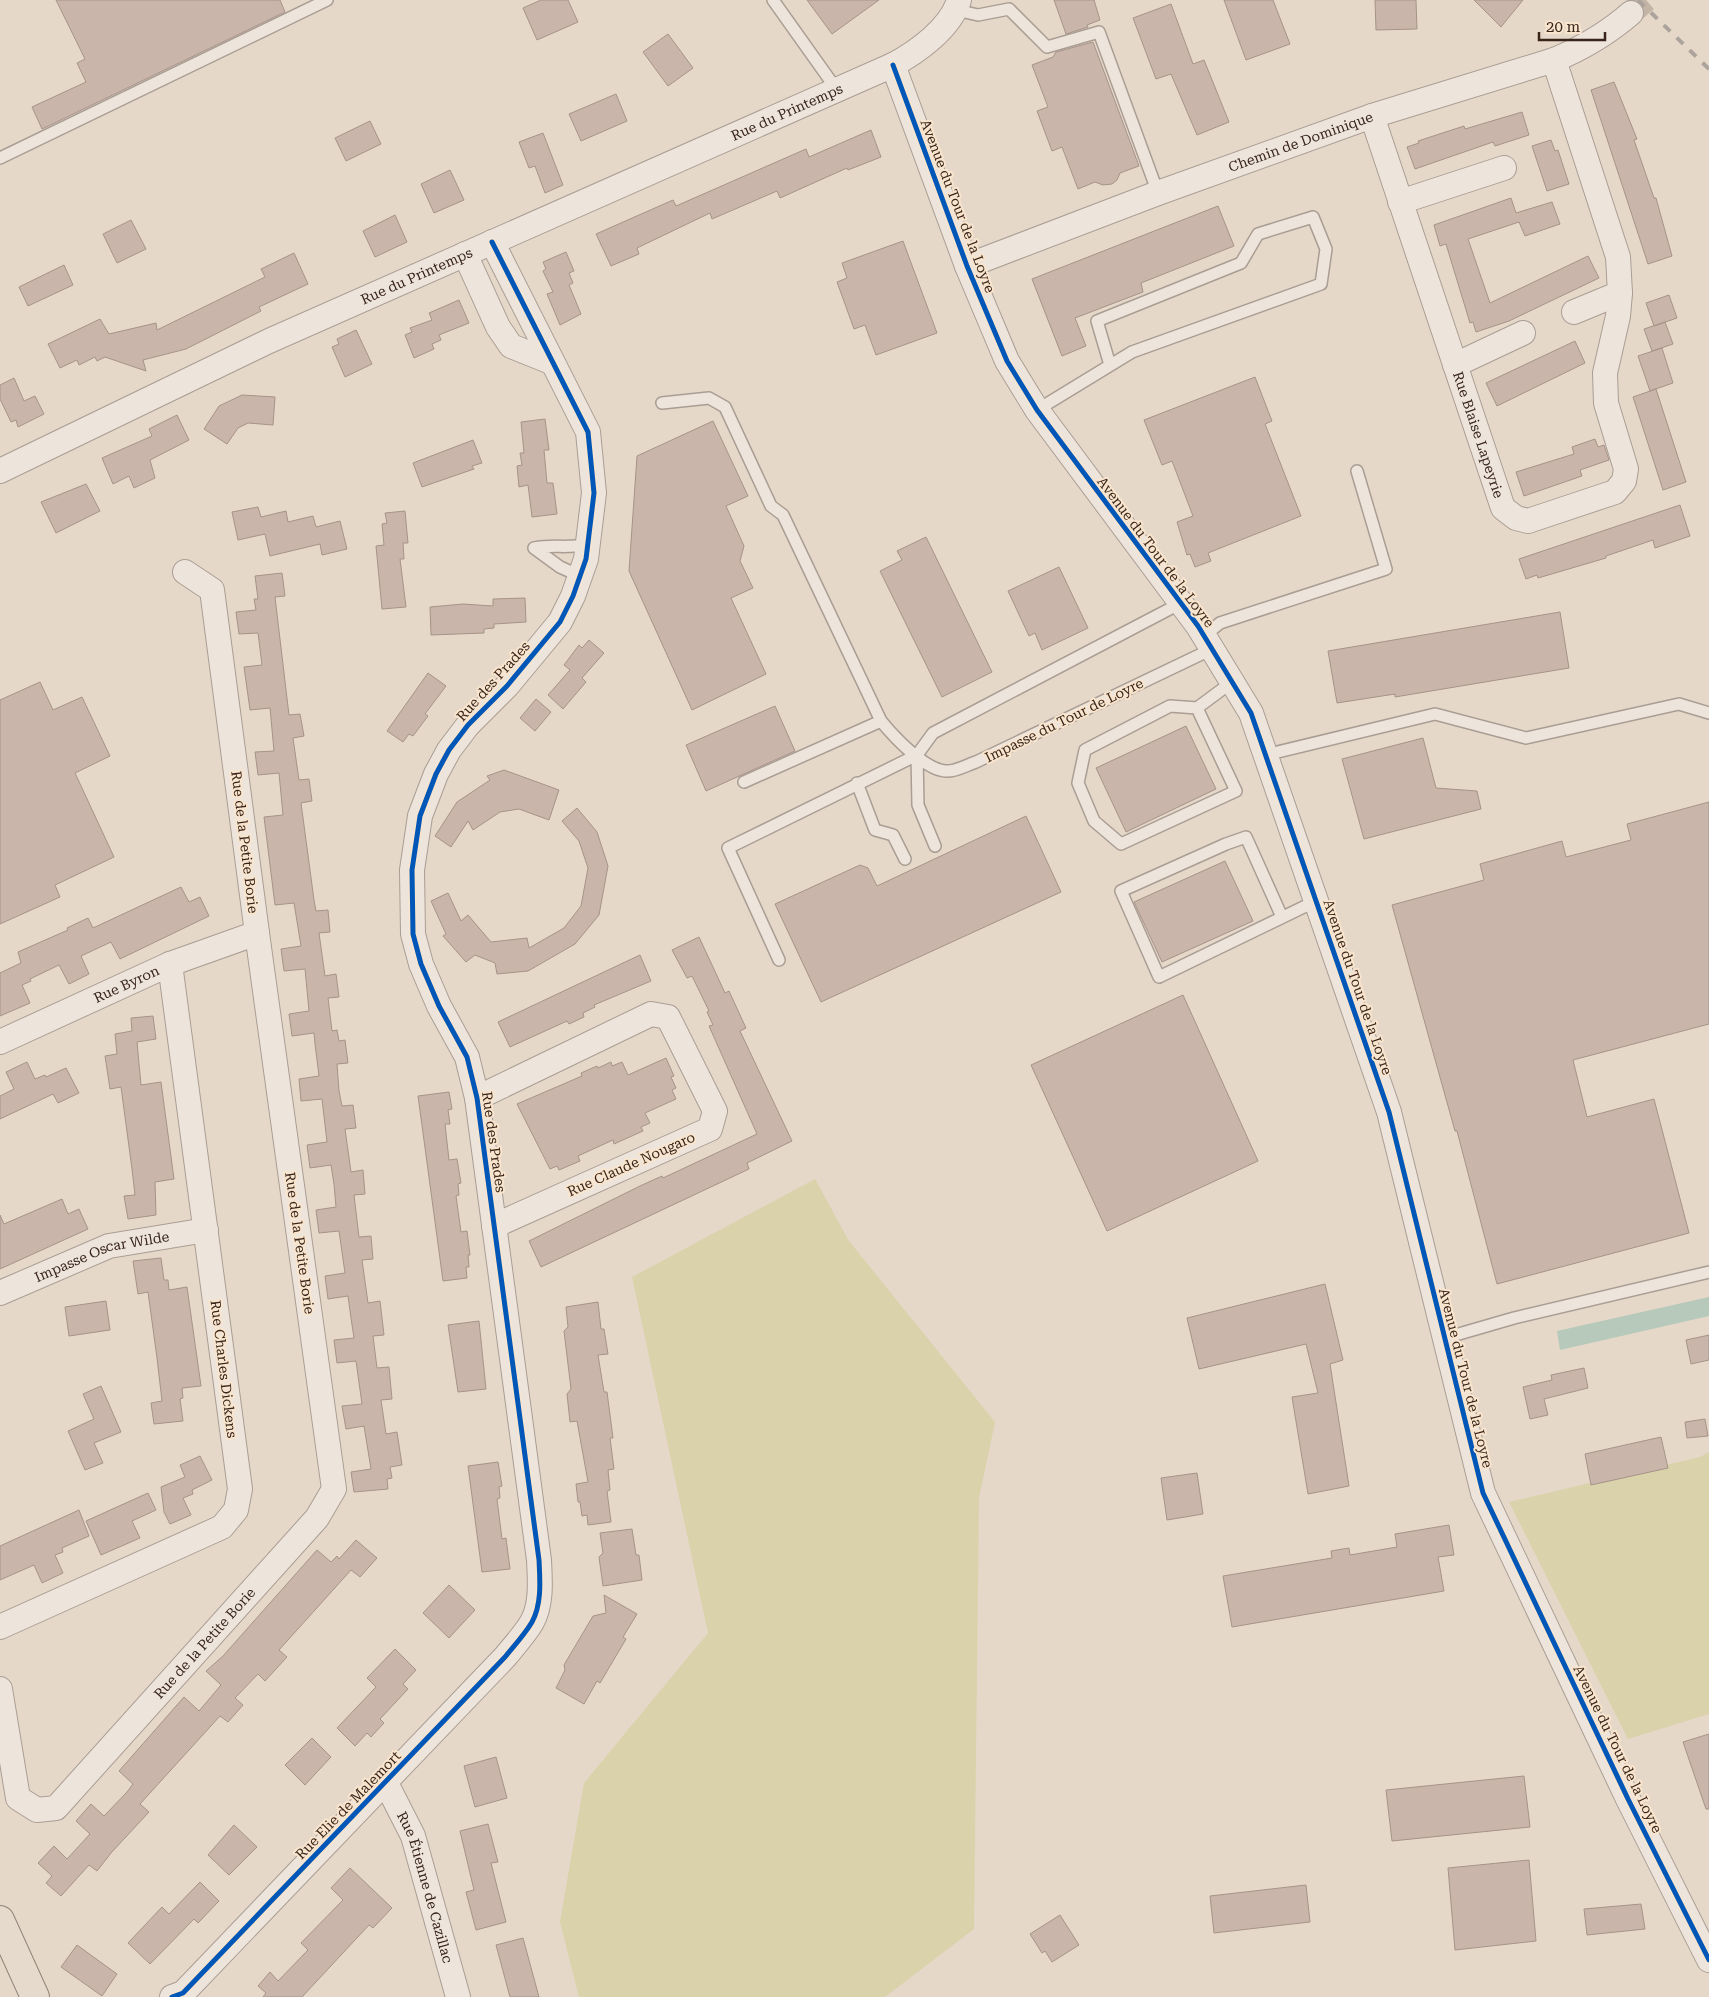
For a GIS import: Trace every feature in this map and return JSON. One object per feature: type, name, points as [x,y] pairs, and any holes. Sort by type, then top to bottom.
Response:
[{"type":"main road","points":[[0,1920],[35,1997]]},
{"type":"street","name":"Rue du Printemps","points":[[0,471],[269,341],[893,65],[920,50],[958,5]]},
{"type":"street","name":"Chemin de Dominique","points":[[967,266],[1372,116],[1554,60],[1581,49],[1609,32],[1631,13]]},
{"type":"street","name":"Rue Blaise Lapeyrie","points":[[1372,116],[1503,508],[1516,518],[1528,521],[1615,492],[1624,481],[1626,469],[1606,403],[1605,373],[1618,316],[1620,293],[1618,257],[1554,60]]},
{"type":"street","name":"Avenue du Tour de la Loyre","points":[[893,65],[967,266],[1007,362],[1037,410],[1181,603],[1208,642],[1251,713],[1389,1112],[1483,1493],[1628,1799],[1709,1960]]},
{"type":"street","points":[[1400,202],[1504,168]]},
{"type":"street","name":"Rue des Prades","points":[[492,242],[588,432],[594,493],[588,544],[580,576],[560,622],[512,680],[468,725],[436,774],[420,816],[412,870],[413,934],[421,964],[439,1006],[467,1057],[477,1098],[541,1586],[533,1622]]},
{"type":"street","points":[[466,254],[498,327],[511,346],[551,362]]},
{"type":"street","points":[[1574,312],[1620,293]]},
{"type":"street","name":"Rue Blaise Lapeyrie","points":[[1456,365],[1523,332]]},
{"type":"street","name":"Rue de la Petite Borie","points":[[0,1689],[18,1798],[37,1810],[56,1808],[317,1518],[334,1490],[257,934],[212,590],[185,572]]},
{"type":"street","name":"Rue Byron","points":[[0,1042],[170,964],[257,934]]},
{"type":"street","name":"Rue Charles Dickens","points":[[0,1627],[222,1527],[236,1510],[240,1489],[170,964]]},
{"type":"street","name":"Rue Claude Nougaro","points":[[477,1098],[651,1014],[668,1017],[715,1111],[710,1129],[494,1226]]},
{"type":"street","name":"Impasse Oscar Wilde","points":[[0,1293],[109,1246],[206,1230]]},
{"type":"street","name":"Rue Elie de Malemort","points":[[180,1996],[505,1657],[533,1622]]},
{"type":"street","name":"Rue Étienne de Cazillac","points":[[386,1783],[413,1836],[458,1997]]},
{"type":"lane","points":[[0,158],[327,0]]},
{"type":"lane","points":[[773,0],[837,90]]},
{"type":"lane","points":[[958,5],[978,15],[1009,9],[1047,47],[1100,32],[1158,194]]},
{"type":"lane","points":[[1037,410],[1132,352],[1321,284],[1326,249],[1312,216],[1258,234],[1240,263],[1097,321],[1110,365]]},
{"type":"lane","name":"Impasse du Tour de Loyre","points":[[662,403],[709,398],[725,407],[771,506],[783,515],[881,721],[896,739],[935,769],[948,772],[976,762],[1208,642],[1220,623],[1386,568],[1357,471]]},
{"type":"lane","points":[[580,576],[560,567],[534,548],[546,546],[570,549],[588,544]]},
{"type":"lane","points":[[779,960],[728,848],[917,755],[933,733],[1181,603]]},
{"type":"lane","points":[[1198,708],[1236,791],[1121,844],[1094,821],[1078,783],[1085,750],[1170,706],[1198,708],[1232,682]]},
{"type":"lane","points":[[1265,755],[1435,714],[1526,738],[1679,704],[1709,713]]},
{"type":"lane","points":[[744,782],[881,721]]},
{"type":"lane","points":[[917,755],[918,805],[935,846]]},
{"type":"lane","points":[[857,783],[875,830],[894,835],[905,859]]},
{"type":"lane","points":[[1282,917],[1246,838],[1226,844],[1121,891],[1159,977],[1316,901]]},
{"type":"lane","points":[[1445,1338],[1514,1318],[1709,1272]]},
{"type":"shaded area","points":[[815,1179],[849,1241],[995,1422],[979,1498],[974,1929],[885,1997],[579,1997],[560,1922],[584,1783],[708,1633],[632,1277]]},
{"type":"shaded area","points":[[1709,1297],[1709,1316],[1560,1350],[1557,1331]]},
{"type":"shaded area","points":[[1709,1452],[1709,1714],[1628,1739],[1509,1502],[1700,1457]]},
{"type":"building","points":[[56,0],[280,0],[285,12],[42,129],[32,107],[86,82],[77,63],[85,59]]},
{"type":"building","points":[[541,0],[568,0],[578,22],[537,40],[523,8]]},
{"type":"building","points":[[807,0],[879,0],[832,34]]},
{"type":"building","points":[[1054,0],[1094,0],[1100,20],[1087,25],[1088,27],[1066,34]]},
{"type":"building","points":[[1224,0],[1273,0],[1290,44],[1246,60]]},
{"type":"building","points":[[1375,0],[1416,0],[1417,29],[1376,30]]},
{"type":"building","points":[[1474,0],[1523,0],[1501,27]]},
{"type":"building","points":[[1171,4],[1193,64],[1204,60],[1229,122],[1197,135],[1171,74],[1156,79],[1133,18]]},
{"type":"building","points":[[668,34],[693,68],[668,86],[643,52]]},
{"type":"building","points":[[1093,42],[1139,166],[1120,173],[1117,180],[1112,184],[1103,185],[1095,182],[1078,189],[1062,147],[1052,151],[1037,111],[1048,107],[1032,65],[1053,57],[1056,52]]},
{"type":"building","points":[[1614,82],[1637,139],[1634,140],[1654,198],[1656,198],[1672,256],[1648,264],[1591,90]]},
{"type":"building","points":[[616,94],[627,121],[581,141],[569,114]]},
{"type":"building","points":[[1522,112],[1529,135],[1495,146],[1493,142],[1415,169],[1407,147],[1419,143],[1418,141],[1464,126],[1465,129]]},
{"type":"building","points":[[370,121],[381,144],[346,161],[335,138]]},
{"type":"building","points":[[871,130],[881,157],[848,170],[847,168],[780,198],[777,191],[712,219],[710,213],[637,248],[639,254],[611,266],[596,234],[673,200],[676,206],[806,149],[809,157]]},
{"type":"building","points":[[543,133],[563,185],[545,193],[535,166],[529,168],[519,142]]},
{"type":"building","points":[[1551,140],[1555,151],[1558,150],[1569,184],[1547,191],[1532,146]]},
{"type":"building","points":[[450,170],[464,200],[434,213],[421,184]]},
{"type":"building","points":[[1511,198],[1516,213],[1552,202],[1560,224],[1525,236],[1519,222],[1468,239],[1490,303],[1588,256],[1599,278],[1509,321],[1476,332],[1473,322],[1470,323],[1446,244],[1440,246],[1434,225]]},
{"type":"building","points":[[1218,206],[1234,246],[1141,283],[1143,292],[1075,318],[1086,346],[1062,356],[1032,279]]},
{"type":"building","points":[[395,215],[407,242],[375,257],[363,231]]},
{"type":"building","points":[[131,220],[146,249],[117,263],[103,234]]},
{"type":"building","points":[[903,241],[937,333],[876,355],[865,325],[854,329],[837,282],[847,278],[842,263]]},
{"type":"building","points":[[566,252],[574,271],[569,273],[573,283],[569,285],[581,314],[560,325],[547,294],[553,292],[543,271],[546,269],[543,262]]},
{"type":"building","points":[[294,253],[308,284],[259,307],[261,311],[186,349],[143,360],[146,371],[105,357],[97,361],[95,357],[79,365],[77,360],[60,368],[48,344],[100,319],[109,334],[156,323],[157,330],[265,277],[261,269]]},
{"type":"building","points":[[64,265],[73,285],[28,306],[19,287]]},
{"type":"building","points":[[1669,295],[1677,318],[1654,326],[1646,303]]},
{"type":"building","points":[[459,300],[469,323],[439,335],[441,340],[432,344],[434,349],[414,358],[405,335],[412,332],[410,328],[432,320],[429,313]]},
{"type":"building","points":[[1665,322],[1673,344],[1652,351],[1644,329]]},
{"type":"building","points":[[356,330],[372,364],[345,377],[332,347],[339,344],[337,339]]},
{"type":"building","points":[[1575,341],[1585,363],[1497,406],[1486,383]]},
{"type":"building","points":[[1662,348],[1673,383],[1650,391],[1638,356]]},
{"type":"building","points":[[1255,377],[1272,421],[1265,424],[1301,516],[1208,553],[1211,561],[1195,567],[1190,554],[1187,555],[1177,522],[1193,516],[1172,461],[1162,465],[1144,420]]},
{"type":"building","points":[[14,378],[24,401],[35,396],[44,414],[18,427],[16,420],[11,422],[0,399],[0,385]]},
{"type":"building","points":[[1656,389],[1686,482],[1663,490],[1633,397]]},
{"type":"building","points":[[242,395],[275,397],[273,425],[248,423],[238,428],[227,444],[204,429],[219,406]]},
{"type":"building","points":[[177,415],[189,440],[150,460],[155,478],[134,488],[129,476],[113,484],[102,458],[152,436],[149,429]]},
{"type":"building","points":[[545,419],[549,450],[544,450],[547,483],[553,483],[557,514],[532,517],[528,485],[519,487],[517,466],[522,465],[520,453],[524,453],[521,422]]},
{"type":"building","points":[[713,421],[748,496],[726,506],[744,546],[740,561],[753,588],[731,598],[766,674],[692,710],[629,571],[637,456]]},
{"type":"building","points":[[1595,439],[1598,447],[1604,445],[1609,460],[1580,470],[1582,476],[1524,496],[1516,472],[1574,454],[1572,447]]},
{"type":"building","points":[[473,440],[482,463],[472,466],[474,469],[422,487],[413,463]]},
{"type":"building","points":[[86,484],[100,511],[56,533],[41,502]]},
{"type":"building","points":[[1680,505],[1690,536],[1655,548],[1653,540],[1606,556],[1606,558],[1538,578],[1537,575],[1526,579],[1519,559]]},
{"type":"building","points":[[258,507],[261,517],[286,511],[288,522],[313,516],[316,527],[340,521],[347,549],[322,555],[320,544],[270,556],[265,534],[238,540],[232,512]]},
{"type":"building","points":[[405,511],[408,543],[403,543],[404,559],[400,559],[406,607],[382,609],[376,546],[384,545],[382,524],[387,523],[385,513]]},
{"type":"building","points":[[926,537],[992,672],[942,697],[880,571],[902,560],[897,551]]},
{"type":"building","points":[[1059,567],[1088,628],[1042,650],[1035,633],[1029,636],[1008,591]]},
{"type":"building","points":[[282,573],[285,596],[275,597],[289,715],[300,714],[304,736],[293,738],[299,780],[309,779],[312,801],[301,803],[314,900],[316,911],[328,910],[330,932],[319,933],[325,976],[336,974],[339,997],[328,998],[332,1031],[337,1030],[339,1041],[345,1040],[348,1063],[337,1064],[339,1091],[342,1106],[353,1105],[356,1128],[345,1129],[351,1172],[363,1170],[365,1194],[354,1195],[359,1237],[371,1236],[373,1259],[362,1260],[368,1303],[380,1301],[384,1335],[373,1336],[377,1368],[389,1367],[392,1399],[381,1400],[386,1434],[397,1432],[402,1465],[390,1467],[392,1478],[387,1479],[388,1489],[354,1492],[351,1472],[371,1469],[364,1426],[346,1429],[342,1406],[362,1404],[356,1361],[337,1363],[334,1340],[354,1338],[348,1296],[328,1299],[325,1276],[345,1273],[339,1231],[319,1233],[316,1210],[336,1207],[334,1184],[331,1165],[310,1168],[307,1145],[327,1142],[322,1099],[301,1101],[299,1079],[319,1076],[314,1033],[292,1036],[289,1014],[309,1011],[305,969],[284,971],[281,949],[301,946],[294,903],[275,905],[264,817],[283,815],[279,773],[258,775],[255,752],[274,751],[270,708],[250,710],[244,667],[262,665],[258,633],[239,634],[236,612],[256,610],[254,599],[258,599],[255,576]]},
{"type":"building","points":[[525,598],[526,622],[494,624],[494,628],[484,629],[484,633],[431,635],[430,607],[463,604],[493,606],[493,599]]},
{"type":"building","points":[[1560,612],[1569,668],[1395,697],[1395,694],[1337,703],[1328,651]]},
{"type":"building","points":[[589,640],[604,653],[582,678],[586,682],[563,709],[548,695],[570,670],[564,665],[579,645],[582,648]]},
{"type":"building","points":[[428,673],[446,686],[425,714],[428,716],[413,736],[409,734],[403,742],[387,731]]},
{"type":"building","points":[[40,682],[53,710],[82,697],[110,756],[75,773],[114,857],[55,885],[60,897],[0,924],[0,700]]},
{"type":"building","points":[[536,699],[551,712],[535,731],[520,718]]},
{"type":"building","points":[[775,706],[795,751],[706,791],[686,745]]},
{"type":"building","points":[[1186,726],[1216,789],[1126,832],[1096,768]]},
{"type":"building","points":[[1423,738],[1436,788],[1477,791],[1481,809],[1364,839],[1342,759]]},
{"type":"building","points":[[504,770],[559,790],[549,820],[519,809],[500,812],[473,830],[468,821],[451,847],[435,836],[457,802],[490,780],[487,776]]},
{"type":"building","points":[[1709,802],[1709,1024],[1573,1060],[1587,1117],[1654,1099],[1689,1233],[1497,1284],[1457,1131],[1455,1131],[1392,905],[1484,880],[1480,864],[1562,841],[1566,857],[1631,840],[1627,824]]},
{"type":"building","points":[[577,808],[597,832],[608,866],[599,915],[575,944],[528,971],[497,974],[495,963],[475,955],[466,962],[443,936],[446,934],[431,901],[448,893],[461,921],[468,915],[491,942],[527,938],[529,948],[564,928],[581,906],[588,868],[579,841],[562,821]]},
{"type":"building","points":[[1026,816],[1061,892],[821,1002],[775,904],[860,865],[868,868],[877,886]]},
{"type":"building","points":[[1225,861],[1253,921],[1162,962],[1134,902]]},
{"type":"building","points":[[181,887],[189,902],[200,897],[209,916],[120,959],[111,942],[81,956],[89,974],[69,984],[59,965],[22,985],[30,1003],[0,1016],[0,973],[21,963],[18,952],[68,930],[67,928],[88,918],[93,928]]},
{"type":"building","points":[[699,937],[725,993],[729,991],[746,1028],[740,1031],[792,1141],[747,1163],[749,1169],[541,1267],[529,1241],[640,1186],[662,1176],[663,1178],[757,1134],[709,1026],[713,1025],[707,1012],[709,1011],[692,976],[687,978],[672,950]]},
{"type":"building","points":[[640,955],[651,981],[594,1005],[595,1007],[583,1013],[584,1017],[569,1024],[567,1021],[510,1047],[498,1022]]},
{"type":"building","points":[[1183,995],[1258,1161],[1107,1231],[1031,1065]]},
{"type":"building","points":[[153,1016],[156,1039],[137,1042],[141,1085],[161,1082],[174,1179],[155,1182],[156,1215],[128,1219],[124,1196],[135,1195],[121,1087],[110,1089],[105,1056],[117,1054],[115,1034],[132,1031],[131,1018]]},
{"type":"building","points":[[666,1058],[674,1076],[671,1077],[676,1088],[672,1090],[676,1099],[645,1113],[650,1123],[641,1127],[643,1131],[614,1144],[613,1140],[578,1156],[580,1161],[559,1170],[557,1166],[550,1169],[517,1104],[582,1076],[581,1073],[597,1066],[598,1068],[611,1062],[612,1066],[622,1062],[628,1075]]},
{"type":"building","points":[[27,1062],[35,1079],[45,1075],[46,1077],[66,1068],[79,1093],[58,1103],[53,1094],[0,1119],[0,1096],[14,1089],[6,1072]]},
{"type":"building","points":[[449,1092],[452,1109],[448,1110],[450,1124],[445,1124],[449,1160],[457,1159],[461,1183],[458,1184],[459,1195],[456,1196],[461,1232],[467,1231],[470,1255],[468,1255],[469,1267],[466,1267],[467,1278],[443,1281],[418,1096]]},
{"type":"building","points":[[62,1199],[68,1214],[79,1209],[88,1229],[0,1269],[0,1215],[4,1224]]},
{"type":"building","points":[[161,1258],[164,1280],[168,1280],[169,1290],[187,1287],[201,1386],[182,1388],[183,1398],[180,1399],[183,1421],[154,1424],[151,1403],[162,1401],[157,1358],[148,1292],[138,1294],[133,1261]]},
{"type":"building","points":[[1325,1284],[1343,1360],[1330,1364],[1349,1486],[1308,1494],[1292,1397],[1318,1393],[1306,1344],[1199,1369],[1187,1318]]},
{"type":"building","points":[[106,1301],[110,1330],[69,1336],[65,1307]]},
{"type":"building","points":[[598,1302],[601,1329],[604,1329],[608,1354],[598,1355],[604,1392],[607,1392],[613,1438],[610,1438],[614,1469],[608,1470],[610,1490],[607,1491],[611,1522],[588,1525],[587,1515],[582,1516],[580,1502],[578,1502],[576,1484],[588,1482],[577,1421],[570,1422],[567,1394],[571,1389],[564,1331],[568,1327],[566,1307]]},
{"type":"building","points":[[479,1321],[486,1389],[458,1392],[448,1325]]},
{"type":"building","points":[[1709,1335],[1709,1360],[1691,1364],[1686,1340]]},
{"type":"building","points":[[1584,1368],[1588,1388],[1544,1399],[1548,1415],[1530,1419],[1523,1387],[1552,1380],[1551,1375]]},
{"type":"building","points":[[101,1386],[121,1432],[94,1443],[103,1463],[85,1470],[68,1431],[94,1419],[83,1394]]},
{"type":"building","points":[[1705,1419],[1708,1436],[1687,1438],[1685,1422]]},
{"type":"building","points":[[1661,1437],[1668,1468],[1591,1485],[1585,1454]]},
{"type":"building","points":[[200,1456],[212,1480],[192,1490],[193,1494],[183,1498],[191,1515],[170,1524],[164,1512],[161,1487],[185,1477],[180,1465]]},
{"type":"building","points":[[498,1462],[502,1486],[499,1487],[500,1498],[497,1499],[502,1539],[506,1538],[510,1569],[482,1572],[468,1466]]},
{"type":"building","points":[[1197,1473],[1203,1514],[1167,1520],[1161,1478]]},
{"type":"building","points":[[148,1493],[156,1510],[132,1521],[140,1538],[101,1555],[86,1521]]},
{"type":"building","points":[[79,1510],[89,1536],[62,1548],[63,1552],[55,1555],[63,1573],[42,1583],[34,1565],[0,1580],[0,1546]]},
{"type":"building","points":[[1449,1525],[1454,1555],[1438,1557],[1444,1591],[1232,1627],[1223,1576],[1332,1558],[1331,1551],[1349,1548],[1350,1555],[1397,1547],[1395,1534]]},
{"type":"building","points":[[632,1529],[636,1555],[639,1555],[642,1580],[603,1586],[599,1557],[603,1553],[600,1533]]},
{"type":"building","points":[[356,1540],[377,1558],[360,1577],[351,1570],[279,1650],[287,1657],[265,1681],[258,1674],[235,1698],[243,1705],[228,1722],[220,1716],[140,1804],[149,1812],[97,1871],[89,1865],[61,1896],[46,1883],[52,1876],[38,1863],[54,1846],[67,1859],[90,1834],[76,1821],[91,1804],[104,1816],[127,1792],[133,1784],[119,1771],[184,1697],[199,1711],[221,1685],[206,1671],[223,1656],[317,1550],[331,1562],[337,1556],[339,1559]]},
{"type":"building","points":[[449,1585],[475,1610],[449,1638],[423,1613]]},
{"type":"building","points":[[604,1595],[637,1614],[623,1637],[626,1639],[600,1683],[597,1681],[584,1704],[556,1688],[565,1670],[564,1665],[593,1616],[606,1613]]},
{"type":"building","points":[[395,1649],[416,1670],[403,1684],[408,1689],[380,1719],[384,1723],[371,1737],[367,1733],[355,1746],[337,1728],[376,1687],[367,1678]]},
{"type":"building","points":[[1709,1734],[1709,1809],[1706,1809],[1683,1742]]},
{"type":"building","points":[[312,1738],[331,1757],[305,1785],[285,1765]]},
{"type":"building","points":[[496,1757],[507,1798],[475,1807],[464,1766]]},
{"type":"building","points":[[1524,1776],[1530,1827],[1392,1841],[1386,1790]]},
{"type":"building","points":[[488,1824],[498,1862],[491,1863],[506,1922],[476,1930],[466,1892],[474,1890],[460,1831]]},
{"type":"building","points":[[234,1825],[257,1847],[229,1875],[208,1855]]},
{"type":"building","points":[[1529,1860],[1536,1941],[1455,1950],[1448,1868]]},
{"type":"building","points":[[350,1868],[392,1908],[373,1928],[369,1925],[302,1997],[263,1997],[266,1993],[258,1986],[270,1972],[278,1981],[308,1950],[301,1943],[343,1900],[331,1888]]},
{"type":"building","points":[[200,1882],[219,1901],[198,1923],[194,1919],[150,1964],[128,1943],[162,1907],[169,1914]]},
{"type":"building","points":[[1306,1885],[1310,1922],[1214,1933],[1210,1896]]},
{"type":"building","points":[[1641,1904],[1645,1929],[1587,1935],[1584,1909]]},
{"type":"building","points":[[1060,1915],[1079,1945],[1052,1962],[1045,1951],[1042,1953],[1030,1934]]},
{"type":"building","points":[[523,1938],[539,1997],[510,1997],[496,1945]]},
{"type":"building","points":[[77,1945],[117,1974],[102,1996],[61,1967]]},
{"type":"tunnel","points":[[1631,13],[1646,0]]},
{"type":"railway","points":[[1638,0],[1709,69]]},
{"type":"cycle path","points":[[893,65],[967,266],[1007,361],[1037,410],[1198,626],[1251,713],[1389,1112],[1483,1493],[1628,1799],[1709,1960]]},
{"type":"cycle path","points":[[172,1997],[183,1993],[505,1657],[532,1622],[539,1600],[539,1560],[477,1098],[467,1057],[439,1006],[421,964],[413,934],[412,870],[420,816],[436,774],[449,750],[468,725],[507,686],[560,622],[573,596],[586,559],[594,493],[588,432],[492,242]]}]
